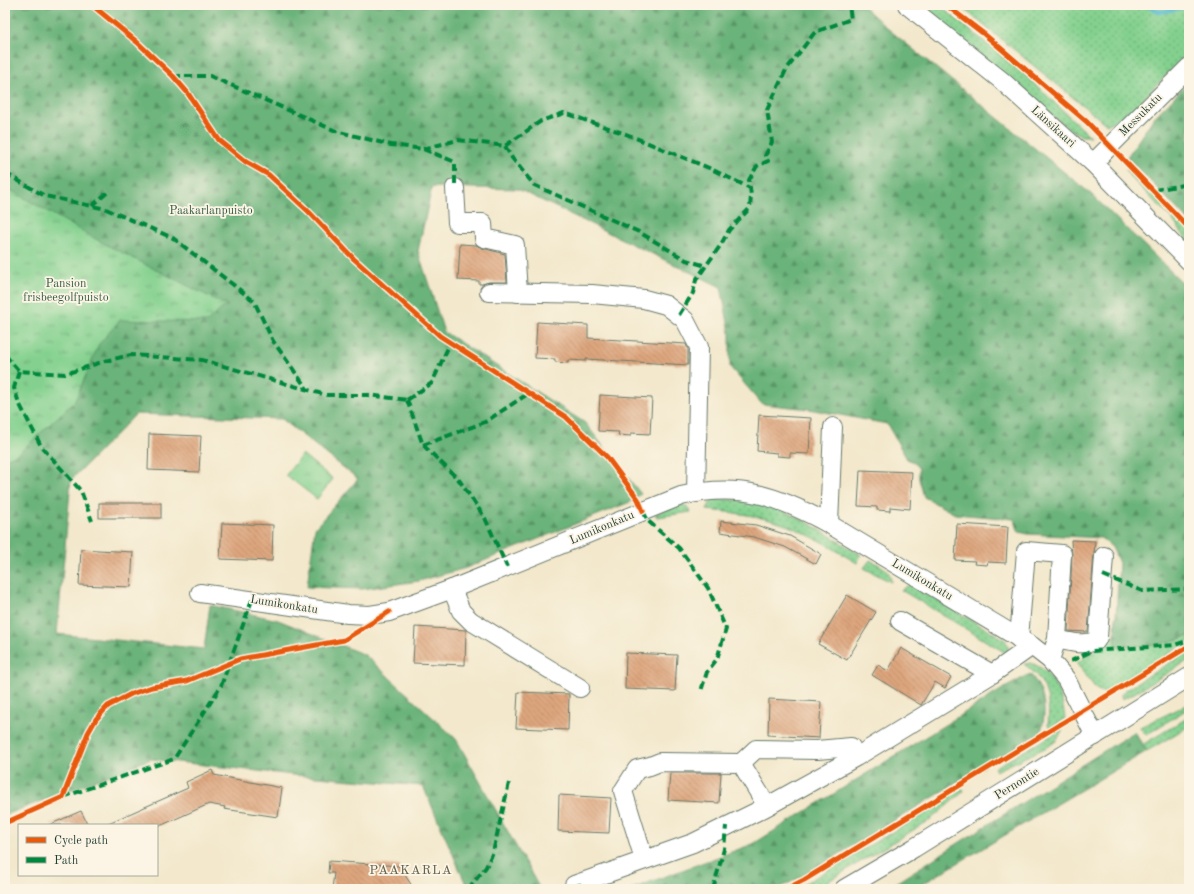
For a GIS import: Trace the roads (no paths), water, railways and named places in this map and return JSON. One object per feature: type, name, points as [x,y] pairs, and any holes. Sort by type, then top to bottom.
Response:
[{"type":"street","name":"Länsikaari","points":[[907,5],[1001,80],[1093,164],[1189,261]]},
{"type":"street","name":"Messukatu","points":[[1093,164],[1189,67]]},
{"type":"street","points":[[455,188],[457,223],[483,223],[484,238],[515,245],[518,293]]},
{"type":"street","points":[[489,292],[592,294],[644,299],[666,305],[685,320],[699,347],[696,493]]},
{"type":"street","points":[[829,524],[833,427]]},
{"type":"street","name":"Lumikonkatu","points":[[200,593],[348,614],[370,615],[389,612],[452,589],[656,505],[696,493],[748,492],[772,497],[798,507],[829,524],[1026,643],[1050,660],[1066,679],[1095,736]]},
{"type":"street","points":[[574,884],[693,843],[767,806],[856,757],[992,674],[1026,643],[1026,551],[1062,554],[1057,639],[1050,660]]},
{"type":"street","points":[[1057,639],[1080,644],[1090,644],[1096,641],[1098,637],[1104,556]]},
{"type":"street","points":[[452,589],[461,611],[471,621],[580,688]]},
{"type":"street","points":[[900,621],[992,674]]},
{"type":"street","name":"Pernontie","points":[[844,889],[1189,677]]},
{"type":"street","points":[[644,859],[623,791],[637,769],[660,762],[741,763],[756,749],[817,750],[851,747]]},
{"type":"street","points":[[741,763],[767,806]]},
{"type":"waterway","points":[[1146,5],[1159,12],[1189,6]]},
{"type":"district","name":"PAAKARLA","points":[[411,870]]},
{"type":"park label","name":"Paakarlanpuisto","points":[[211,211]]},
{"type":"park label","name":"Pansion frisbeegolfpuisto","points":[[66,291]]}]
